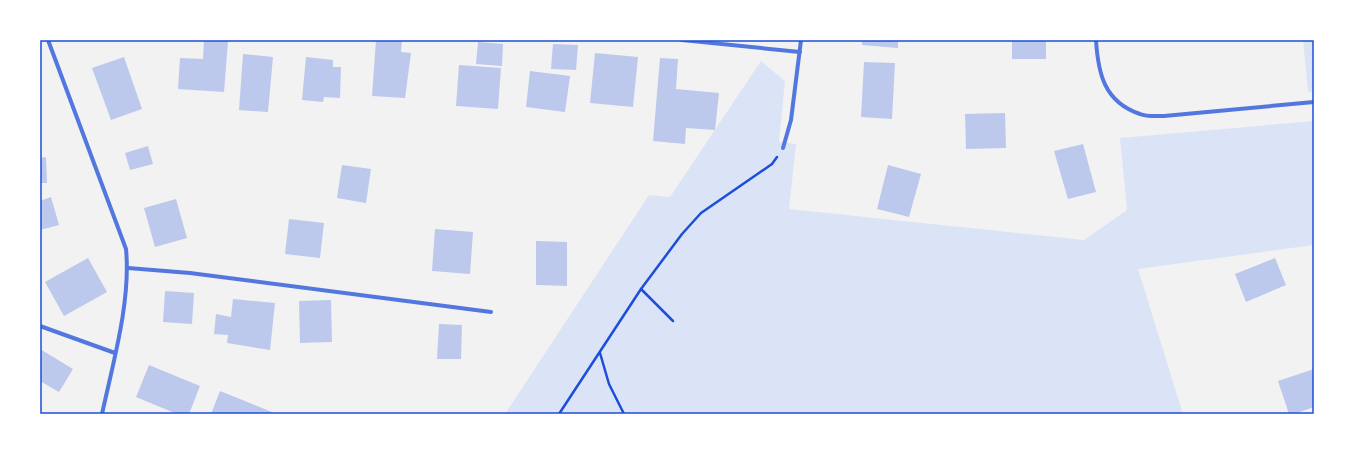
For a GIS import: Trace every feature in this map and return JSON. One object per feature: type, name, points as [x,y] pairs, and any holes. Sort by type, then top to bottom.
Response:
[{"type":"street","points":[[48,40],[126,249],[128,268],[115,353],[102,414]]},
{"type":"street","points":[[682,40],[800,52]]},
{"type":"street","points":[[783,148],[791,120],[801,40]]},
{"type":"street","points":[[1096,40],[1101,77],[1110,94],[1122,106],[1141,115],[1164,116],[1314,102]]},
{"type":"street","points":[[128,268],[190,273],[491,312]]},
{"type":"street","points":[[40,326],[115,353]]},
{"type":"path","points":[[559,414],[641,289],[682,234],[701,213],[772,164],[783,148]]},
{"type":"path","points":[[641,289],[673,321]]},
{"type":"path","points":[[600,353],[609,384],[624,414]]},
{"type":"shaded area","points":[[1303,40],[1314,40],[1314,92],[1308,92]]},
{"type":"shaded area","points":[[761,61],[785,81],[779,142],[796,144],[789,209],[1084,240],[1127,210],[1120,138],[1314,121],[1314,245],[1138,269],[1183,414],[505,414],[649,195],[670,197]]},
{"type":"building","points":[[204,40],[228,41],[224,92],[178,89],[180,58],[203,59]]},
{"type":"building","points":[[376,40],[402,40],[401,52],[411,53],[405,98],[372,96]]},
{"type":"building","points":[[862,40],[898,40],[898,48],[862,45]]},
{"type":"building","points":[[1012,40],[1046,40],[1046,59],[1012,59]]},
{"type":"building","points":[[478,42],[503,44],[502,66],[476,64]]},
{"type":"building","points":[[553,44],[578,45],[576,70],[551,69]]},
{"type":"building","points":[[595,53],[638,57],[633,107],[590,103]]},
{"type":"building","points":[[243,54],[273,57],[268,112],[239,110]]},
{"type":"building","points":[[124,57],[142,109],[111,120],[92,68]]},
{"type":"building","points":[[306,57],[333,60],[333,67],[341,67],[340,98],[324,97],[323,102],[302,100]]},
{"type":"building","points":[[660,58],[678,59],[676,89],[719,93],[715,130],[686,128],[685,144],[653,141]]},
{"type":"building","points":[[864,62],[895,63],[892,119],[861,117]]},
{"type":"building","points":[[459,65],[501,68],[498,109],[456,106]]},
{"type":"building","points":[[530,71],[570,76],[565,112],[526,107]]},
{"type":"building","points":[[1005,113],[1006,148],[966,149],[965,114]]},
{"type":"building","points":[[1083,144],[1096,192],[1068,199],[1054,151]]},
{"type":"building","points":[[148,146],[153,164],[130,170],[125,153]]},
{"type":"building","points":[[46,157],[47,183],[40,183],[40,158]]},
{"type":"building","points":[[342,165],[371,169],[366,203],[337,198]]},
{"type":"building","points":[[888,165],[921,174],[909,217],[877,209]]},
{"type":"building","points":[[51,197],[59,225],[40,230],[40,201]]},
{"type":"building","points":[[176,199],[187,238],[155,247],[144,208]]},
{"type":"building","points":[[289,219],[324,223],[320,258],[285,254]]},
{"type":"building","points":[[435,229],[473,232],[470,274],[432,271]]},
{"type":"building","points":[[536,241],[567,242],[567,286],[536,285]]},
{"type":"building","points":[[88,258],[107,292],[64,316],[45,282]]},
{"type":"building","points":[[1275,258],[1286,285],[1246,302],[1235,274]]},
{"type":"building","points":[[165,291],[194,293],[192,324],[163,322]]},
{"type":"building","points":[[233,299],[275,303],[270,350],[227,343],[228,335],[214,334],[216,314],[231,317]]},
{"type":"building","points":[[331,300],[332,342],[300,343],[299,301]]},
{"type":"building","points":[[439,324],[462,325],[461,359],[437,359]]},
{"type":"building","points":[[40,349],[73,369],[59,392],[40,381]]},
{"type":"building","points":[[149,365],[200,386],[189,414],[177,414],[136,397]]},
{"type":"building","points":[[1314,369],[1314,407],[1294,414],[1289,414],[1278,381]]},
{"type":"building","points":[[220,391],[277,414],[211,414]]}]
